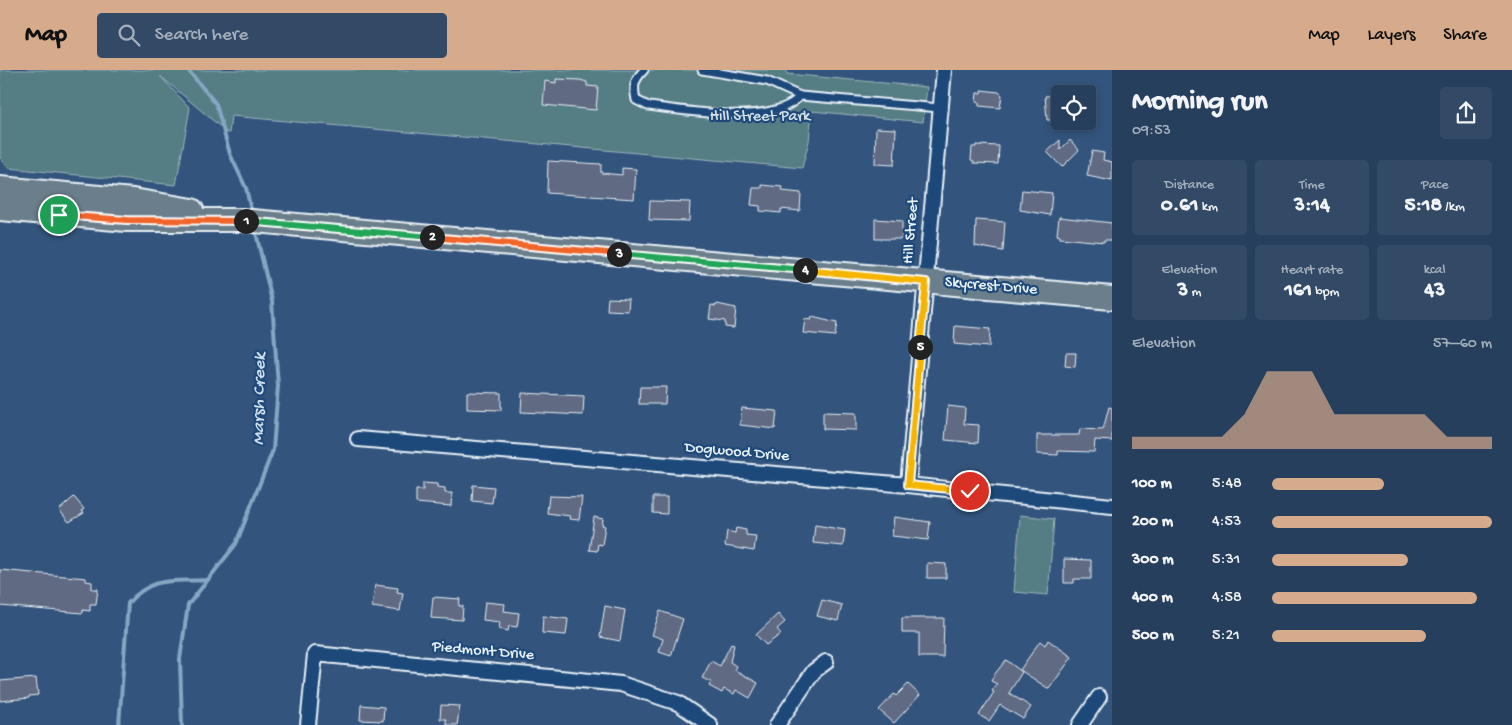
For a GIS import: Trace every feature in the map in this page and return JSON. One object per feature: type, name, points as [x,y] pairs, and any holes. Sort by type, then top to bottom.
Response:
[{"type":"main road","name":"Skycrest Drive","points":[[0,188],[133,200],[242,220]]},
{"type":"main road","name":"Skycrest Drive","points":[[0,209],[127,220],[242,220],[1112,298]]},
{"type":"street","name":"Hill Street","points":[[908,485],[944,70]]},
{"type":"street","name":"Dogwood Drive","points":[[358,439],[908,485],[1112,506]]},
{"type":"street","name":"Piedmont Drive","points":[[308,725],[314,654],[621,684],[678,703],[710,725]]},
{"type":"street","points":[[777,725],[814,670],[826,662]]},
{"type":"street","points":[[1080,725],[1099,697]]},
{"type":"lane","points":[[644,70],[635,79],[634,88],[636,100],[648,106],[729,114],[762,113],[793,104],[800,96]]},
{"type":"lane","points":[[702,70],[767,82],[800,96],[940,108]]},
{"type":"green space","name":"Hill Street Park","points":[[0,70],[787,70],[787,74],[927,87],[923,122],[812,111],[809,141],[802,168],[231,116],[229,134],[160,76],[190,108],[176,185],[9,168],[0,158]]},
{"type":"green space","points":[[1020,515],[1054,519],[1048,595],[1014,592]]},
{"type":"building","points":[[556,79],[580,80],[587,82],[587,86],[598,87],[596,110],[543,105],[545,81],[556,83]]},
{"type":"building","points":[[981,90],[999,92],[1002,95],[1000,108],[979,106],[979,103],[976,102],[977,93],[981,93]]},
{"type":"building","points":[[1045,96],[1051,96],[1051,120],[1047,120]]},
{"type":"building","points":[[876,128],[896,129],[894,165],[875,164]]},
{"type":"building","points":[[1060,140],[1060,150],[1070,140],[1079,150],[1062,167],[1047,152]]},
{"type":"building","points":[[976,145],[999,146],[998,164],[974,163],[971,160],[972,147],[976,147]]},
{"type":"building","points":[[1092,151],[1104,153],[1103,160],[1112,162],[1112,181],[1087,176]]},
{"type":"building","points":[[548,161],[601,164],[601,173],[622,175],[622,168],[636,169],[634,199],[547,193]]},
{"type":"building","points":[[762,185],[783,187],[782,191],[801,193],[800,211],[781,209],[781,213],[760,211],[760,206],[751,205],[753,188],[762,188]]},
{"type":"building","points":[[1022,190],[1052,193],[1050,215],[1020,210]]},
{"type":"building","points":[[650,201],[690,202],[689,221],[649,220]]},
{"type":"building","points":[[1059,217],[1112,223],[1112,240],[1104,240],[1104,242],[1060,238],[1057,235]]},
{"type":"building","points":[[875,219],[902,221],[902,239],[875,239]]},
{"type":"building","points":[[976,220],[1005,222],[1003,251],[975,246]]},
{"type":"building","points":[[608,298],[629,299],[628,311],[607,310]]},
{"type":"building","points":[[717,304],[736,308],[734,328],[725,327],[725,321],[709,319],[711,305],[716,306]]},
{"type":"building","points":[[812,317],[837,323],[835,336],[803,333],[805,319],[811,320]]},
{"type":"building","points":[[955,326],[990,329],[989,347],[954,344]]},
{"type":"building","points":[[1066,353],[1076,353],[1075,367],[1065,366]]},
{"type":"building","points":[[640,387],[666,387],[665,404],[639,404]]},
{"type":"building","points":[[467,392],[501,393],[501,410],[467,409]]},
{"type":"building","points":[[522,393],[584,396],[583,415],[521,412]]},
{"type":"building","points":[[948,406],[965,408],[964,424],[979,425],[978,443],[945,440]]},
{"type":"building","points":[[1109,407],[1112,408],[1112,441],[1095,440],[1094,452],[1058,451],[1058,455],[1037,454],[1037,435],[1079,435],[1080,429],[1103,430]]},
{"type":"building","points":[[742,408],[777,411],[775,429],[740,425]]},
{"type":"building","points":[[823,412],[856,413],[856,430],[823,429]]},
{"type":"building","points":[[423,483],[437,484],[437,487],[445,488],[445,493],[452,493],[451,506],[416,503],[416,490],[423,490]]},
{"type":"building","points":[[473,485],[494,487],[492,503],[472,501]]},
{"type":"building","points":[[549,496],[582,497],[579,520],[569,519],[570,516],[547,513]]},
{"type":"building","points":[[74,497],[84,509],[82,511],[84,513],[69,522],[59,510]]},
{"type":"building","points":[[653,497],[667,497],[667,514],[653,513]]},
{"type":"building","points":[[594,517],[603,519],[602,525],[605,526],[602,545],[598,544],[597,551],[589,550]]},
{"type":"building","points":[[894,517],[930,522],[928,540],[892,536]]},
{"type":"building","points":[[815,525],[845,530],[843,546],[813,543]]},
{"type":"building","points":[[736,528],[746,530],[746,535],[756,536],[754,551],[725,546],[727,531],[735,533]]},
{"type":"building","points":[[1064,559],[1091,560],[1091,579],[1074,579],[1074,583],[1064,583]]},
{"type":"building","points":[[927,563],[946,564],[946,578],[927,578]]},
{"type":"building","points":[[0,570],[86,578],[86,581],[92,582],[92,589],[98,589],[96,604],[90,604],[90,611],[83,610],[83,613],[0,606]]},
{"type":"building","points":[[375,585],[398,588],[397,592],[403,593],[400,611],[372,607]]},
{"type":"building","points":[[433,597],[460,599],[459,606],[463,606],[462,620],[431,618]]},
{"type":"building","points":[[822,600],[842,605],[838,621],[817,616]]},
{"type":"building","points":[[485,602],[505,604],[504,611],[519,613],[517,627],[509,626],[508,631],[499,629],[500,622],[483,620]]},
{"type":"building","points":[[605,606],[625,610],[620,641],[600,637]]},
{"type":"building","points":[[660,611],[683,619],[671,656],[659,652],[663,639],[652,635]]},
{"type":"building","points":[[778,614],[785,622],[777,629],[781,634],[766,645],[756,635]]},
{"type":"building","points":[[543,616],[568,619],[566,635],[542,633]]},
{"type":"building","points":[[902,618],[944,618],[943,657],[919,657],[919,633],[902,633]]},
{"type":"building","points":[[1048,640],[1072,657],[1049,689],[1020,670],[1040,641],[1045,645]]},
{"type":"building","points":[[731,644],[734,645],[730,662],[736,666],[735,670],[758,683],[750,698],[736,690],[734,694],[724,689],[722,693],[709,686],[711,682],[702,678],[711,661],[720,666]]},
{"type":"building","points":[[1006,660],[1022,672],[1009,693],[1031,707],[1023,719],[1000,705],[989,721],[979,715],[997,684],[991,681]]},
{"type":"building","points":[[36,678],[38,695],[29,696],[29,698],[0,701],[0,681]]},
{"type":"building","points":[[908,684],[920,695],[894,723],[879,710],[894,694],[896,696]]},
{"type":"building","points":[[361,705],[384,707],[383,721],[360,720]]},
{"type":"building","points":[[441,705],[460,706],[457,725],[446,725],[446,719],[440,719]]},
{"type":"waterway","name":"Marsh Creek","points":[[188,70],[216,104],[230,154],[246,188],[251,210]]},
{"type":"waterway","name":"Marsh Creek","points":[[182,725],[180,659],[188,605],[236,544],[273,450],[278,386],[272,301],[256,233]]},
{"type":"waterway","name":"Marsh Creek","points":[[119,725],[128,603],[137,594],[155,584],[173,581],[207,580]]},
{"type":"route","points":[[59,215],[127,220],[242,220],[926,282],[908,485],[970,491]]}]
